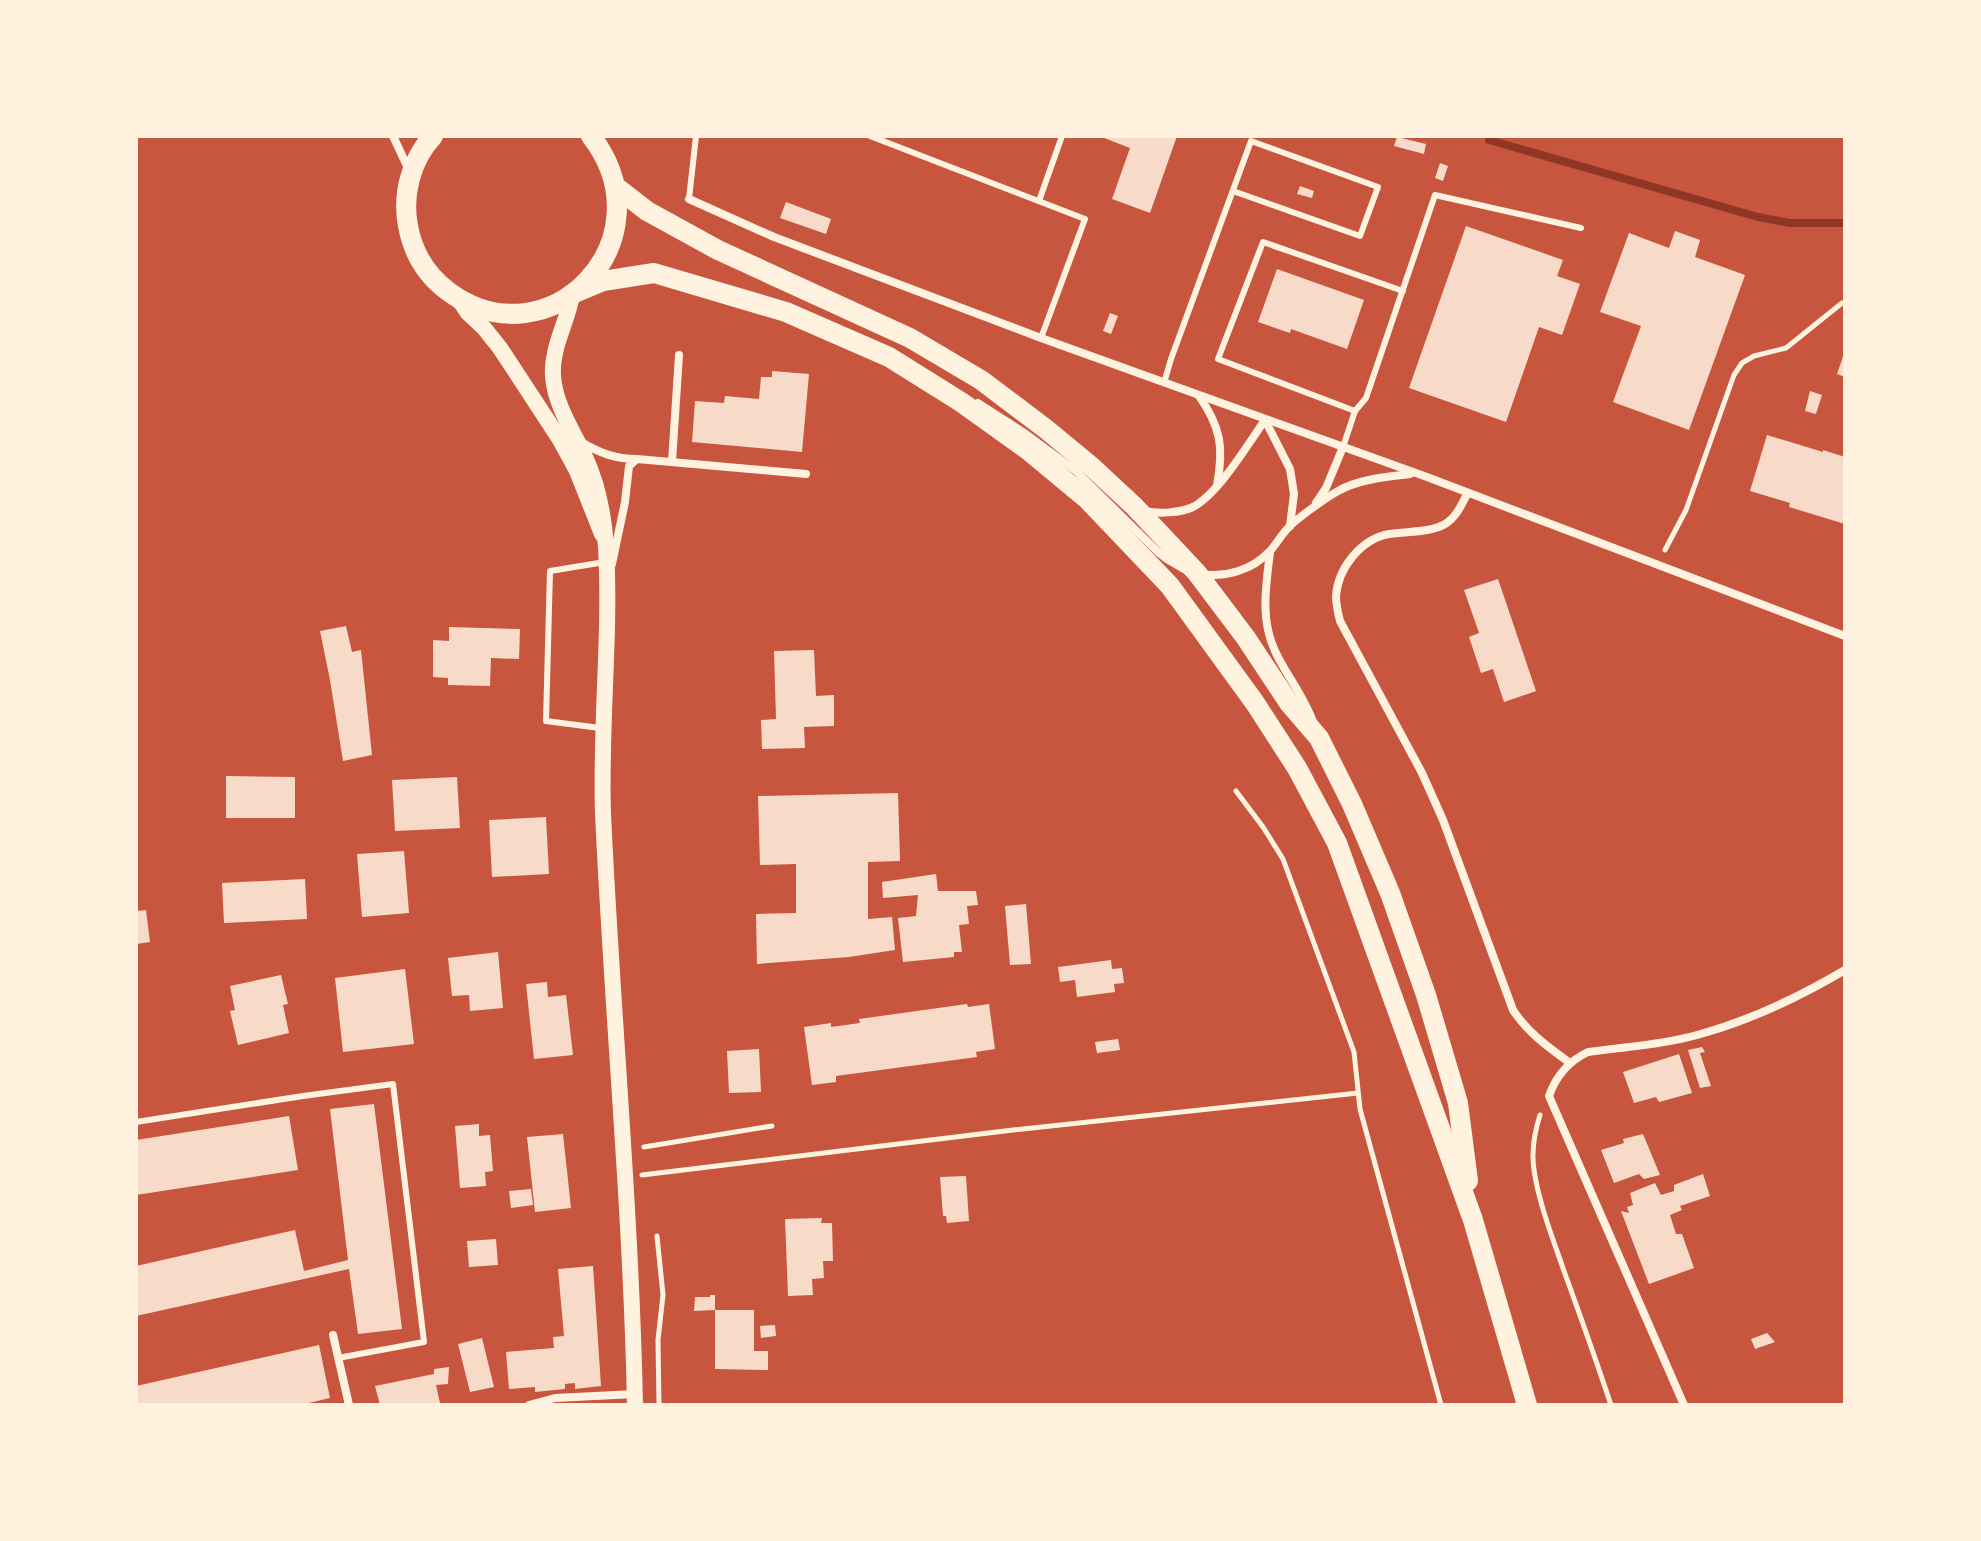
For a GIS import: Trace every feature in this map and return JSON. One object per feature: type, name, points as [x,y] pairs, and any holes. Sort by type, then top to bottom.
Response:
[{"type":"main road","points":[[433,136],[418,157],[410,176],[406,216],[413,246],[428,272],[458,298],[495,312],[516,313],[555,304],[603,281],[654,273],[786,312],[889,357],[984,418],[1087,499],[1170,586],[1255,703],[1297,768],[1337,843],[1473,1220],[1527,1405]]},
{"type":"main road","points":[[591,136],[602,150],[613,178],[647,211],[707,245],[910,338],[981,380],[1046,429],[1134,506],[1197,573],[1246,638],[1289,703],[1319,738],[1352,804],[1390,893],[1426,995],[1458,1103],[1473,1220]]},
{"type":"main road","points":[[606,136],[618,208],[616,228],[600,265],[588,281],[572,294],[553,371],[562,410],[597,488],[604,513],[607,580],[603,810],[624,1151],[635,1399]]},
{"type":"main road","points":[[458,298],[500,348],[559,438],[577,471],[606,544]]},
{"type":"street","points":[[393,136],[410,176]]},
{"type":"street","points":[[689,199],[774,237],[1041,338],[1415,473],[1845,636]]},
{"type":"street","points":[[672,462],[679,355]]},
{"type":"street","points":[[908,369],[980,404],[1023,432],[1076,471],[1167,559],[1197,573],[1214,575],[1248,567],[1270,552],[1290,526],[1336,491],[1351,485],[1415,473]]},
{"type":"street","points":[[1198,395],[1211,414],[1221,443],[1217,485]]},
{"type":"street","points":[[1134,506],[1155,512],[1188,509],[1203,501],[1265,420],[1290,469],[1294,494],[1290,526]]},
{"type":"street","points":[[577,440],[600,453],[620,459],[806,474]]},
{"type":"street","points":[[1311,510],[1326,488],[1343,447]]},
{"type":"street","points":[[607,580],[620,531],[629,466],[637,459]]},
{"type":"street","points":[[1467,494],[1452,518],[1442,526],[1379,536],[1360,548],[1341,577],[1336,596],[1340,621],[1422,773],[1443,820],[1513,1010],[1535,1037],[1570,1063]]},
{"type":"street","points":[[1270,552],[1264,601],[1267,627],[1274,650],[1309,709],[1319,738]]},
{"type":"street","points":[[1684,1405],[1549,1096],[1570,1063],[1588,1052],[1703,1034],[1781,1004],[1845,970]]},
{"type":"street","points":[[333,1335],[349,1405]]},
{"type":"street","points":[[529,1405],[555,1398],[635,1399]]},
{"type":"lane","points":[[689,199],[696,136]]},
{"type":"lane","points":[[870,136],[1085,219],[1041,338]]},
{"type":"lane","points":[[1039,201],[1062,136]]},
{"type":"lane","points":[[1164,383],[1233,191],[1251,141],[1378,187],[1360,236],[1233,191]]},
{"type":"lane","points":[[1343,447],[1355,411],[1366,398],[1435,195],[1581,228]]},
{"type":"lane","points":[[1355,411],[1218,359],[1263,242],[1403,291]]},
{"type":"lane","points":[[604,728],[546,721],[550,571],[607,562]]},
{"type":"lane","points":[[136,1122],[393,1084],[424,1342],[338,1358]]},
{"type":"path","points":[[1669,542],[1686,510],[1734,375],[1742,363],[1754,356],[1786,348],[1842,303]]},
{"type":"path","points":[[1236,791],[1283,859],[1354,1052],[1360,1109],[1441,1405]]},
{"type":"path","points":[[625,1178],[1013,1130],[1358,1093]]},
{"type":"path","points":[[1549,1096],[1534,1132],[1534,1171],[1555,1246],[1611,1405]]},
{"type":"path","points":[[624,1151],[772,1126]]},
{"type":"path","points":[[657,1236],[663,1295],[658,1340],[659,1405]]},
{"type":"building","points":[[1099,136],[1177,136],[1150,213],[1112,199],[1130,148]]},
{"type":"building","points":[[1397,137],[1426,144],[1424,154],[1394,146]]},
{"type":"building","points":[[1440,163],[1448,166],[1443,181],[1435,178]]},
{"type":"building","points":[[1300,186],[1314,191],[1312,198],[1297,194]]},
{"type":"building","points":[[786,202],[831,219],[826,234],[780,218]]},
{"type":"building","points":[[1466,226],[1563,260],[1557,276],[1580,284],[1562,335],[1539,327],[1506,422],[1409,388]]},
{"type":"building","points":[[1675,231],[1700,240],[1695,257],[1745,275],[1689,430],[1613,402],[1641,326],[1600,312],[1629,233],[1669,248]]},
{"type":"building","points":[[1277,269],[1364,300],[1347,349],[1291,329],[1290,333],[1258,322]]},
{"type":"building","points":[[1110,313],[1118,316],[1111,334],[1103,331]]},
{"type":"building","points":[[1845,351],[1845,377],[1837,374]]},
{"type":"building","points":[[772,371],[809,374],[802,452],[692,442],[695,401],[724,403],[725,396],[759,399],[761,377],[772,377]]},
{"type":"building","points":[[1810,391],[1822,395],[1816,414],[1805,411]]},
{"type":"building","points":[[1767,435],[1845,457],[1845,524],[1750,491]]},
{"type":"building","points":[[1498,579],[1536,691],[1504,702],[1493,669],[1481,673],[1469,637],[1479,633],[1464,590]]},
{"type":"building","points":[[346,626],[352,652],[361,650],[372,755],[343,761],[320,631]]},
{"type":"building","points":[[449,627],[520,629],[519,659],[491,658],[490,686],[448,685],[448,678],[433,677],[433,640],[449,641]]},
{"type":"building","points":[[814,650],[816,696],[834,695],[834,726],[804,727],[805,748],[762,749],[761,720],[776,719],[774,651]]},
{"type":"building","points":[[226,776],[295,777],[295,818],[226,818]]},
{"type":"building","points":[[457,777],[460,828],[395,831],[392,780]]},
{"type":"building","points":[[898,793],[900,861],[868,862],[868,919],[892,917],[895,950],[757,964],[756,914],[796,913],[796,864],[760,865],[758,796]]},
{"type":"building","points":[[546,817],[549,874],[492,877],[489,820]]},
{"type":"building","points":[[404,851],[409,913],[362,917],[357,854]]},
{"type":"building","points":[[936,874],[938,891],[976,891],[978,905],[967,906],[969,924],[959,925],[962,952],[954,952],[954,957],[903,962],[898,918],[916,916],[918,895],[883,898],[882,882]]},
{"type":"building","points":[[305,879],[307,919],[224,923],[222,883]]},
{"type":"building","points":[[1026,904],[1031,964],[1010,965],[1005,906]]},
{"type":"building","points":[[146,910],[150,942],[136,944],[136,911]]},
{"type":"building","points":[[498,952],[503,1008],[470,1011],[469,995],[452,996],[448,958]]},
{"type":"building","points":[[1111,960],[1112,969],[1122,968],[1124,983],[1114,984],[1115,992],[1077,997],[1075,980],[1060,982],[1058,967]]},
{"type":"building","points":[[405,969],[414,1044],[343,1052],[335,978]]},
{"type":"building","points":[[281,975],[288,1004],[283,1005],[289,1033],[238,1045],[230,1011],[235,1010],[230,986]]},
{"type":"building","points":[[547,982],[548,997],[566,995],[573,1055],[534,1059],[526,984]]},
{"type":"building","points":[[967,1004],[968,1007],[989,1004],[995,1049],[976,1052],[977,1057],[836,1076],[836,1082],[812,1085],[804,1027],[860,1023],[859,1019]]},
{"type":"building","points":[[1118,1039],[1120,1050],[1097,1053],[1095,1042]]},
{"type":"building","points":[[1702,1047],[1705,1052],[1700,1053],[1711,1086],[1700,1088],[1688,1050]]},
{"type":"building","points":[[759,1049],[761,1092],[729,1093],[727,1051]]},
{"type":"building","points":[[1679,1054],[1692,1093],[1659,1102],[1656,1097],[1634,1103],[1623,1072]]},
{"type":"building","points":[[374,1104],[402,1329],[358,1334],[349,1269],[136,1316],[136,1266],[295,1230],[304,1271],[348,1260],[330,1109]]},
{"type":"building","points":[[289,1116],[298,1170],[136,1195],[136,1140]]},
{"type":"building","points":[[479,1124],[479,1136],[490,1135],[493,1171],[485,1172],[486,1186],[460,1188],[455,1126]]},
{"type":"building","points":[[563,1134],[571,1208],[535,1212],[527,1137]]},
{"type":"building","points":[[1643,1134],[1660,1175],[1644,1179],[1639,1174],[1614,1183],[1601,1150],[1624,1143],[1623,1139]]},
{"type":"building","points":[[1703,1174],[1710,1196],[1680,1206],[1682,1210],[1670,1215],[1676,1234],[1682,1234],[1694,1268],[1649,1284],[1621,1211],[1629,1213],[1627,1207],[1633,1205],[1630,1193],[1655,1183],[1661,1195],[1674,1191],[1674,1185]]},
{"type":"building","points":[[966,1176],[969,1221],[947,1223],[946,1216],[943,1216],[940,1177]]},
{"type":"building","points":[[531,1189],[533,1205],[511,1208],[509,1191]]},
{"type":"building","points":[[822,1218],[821,1223],[832,1223],[833,1261],[823,1261],[824,1278],[812,1279],[813,1295],[788,1296],[785,1219]]},
{"type":"building","points":[[496,1239],[498,1265],[469,1267],[467,1241]]},
{"type":"building","points":[[593,1266],[601,1386],[575,1389],[575,1383],[565,1384],[565,1389],[535,1392],[535,1387],[509,1389],[506,1352],[554,1348],[553,1337],[564,1336],[558,1269]]},
{"type":"building","points":[[715,1295],[715,1310],[694,1311],[695,1297]]},
{"type":"building","points":[[715,1310],[754,1310],[754,1351],[768,1351],[768,1370],[715,1369]]},
{"type":"building","points":[[775,1325],[776,1336],[761,1338],[760,1326]]},
{"type":"building","points":[[1767,1333],[1775,1342],[1755,1349],[1751,1339]]},
{"type":"building","points":[[482,1338],[494,1387],[470,1392],[458,1344]]},
{"type":"building","points":[[319,1345],[330,1398],[300,1405],[136,1405],[136,1386]]},
{"type":"building","points":[[449,1367],[448,1384],[436,1385],[440,1403],[380,1405],[375,1386],[434,1374],[434,1369]]},
{"type":"waterway","points":[[1489,140],[1758,217],[1790,223],[1845,223]]}]
